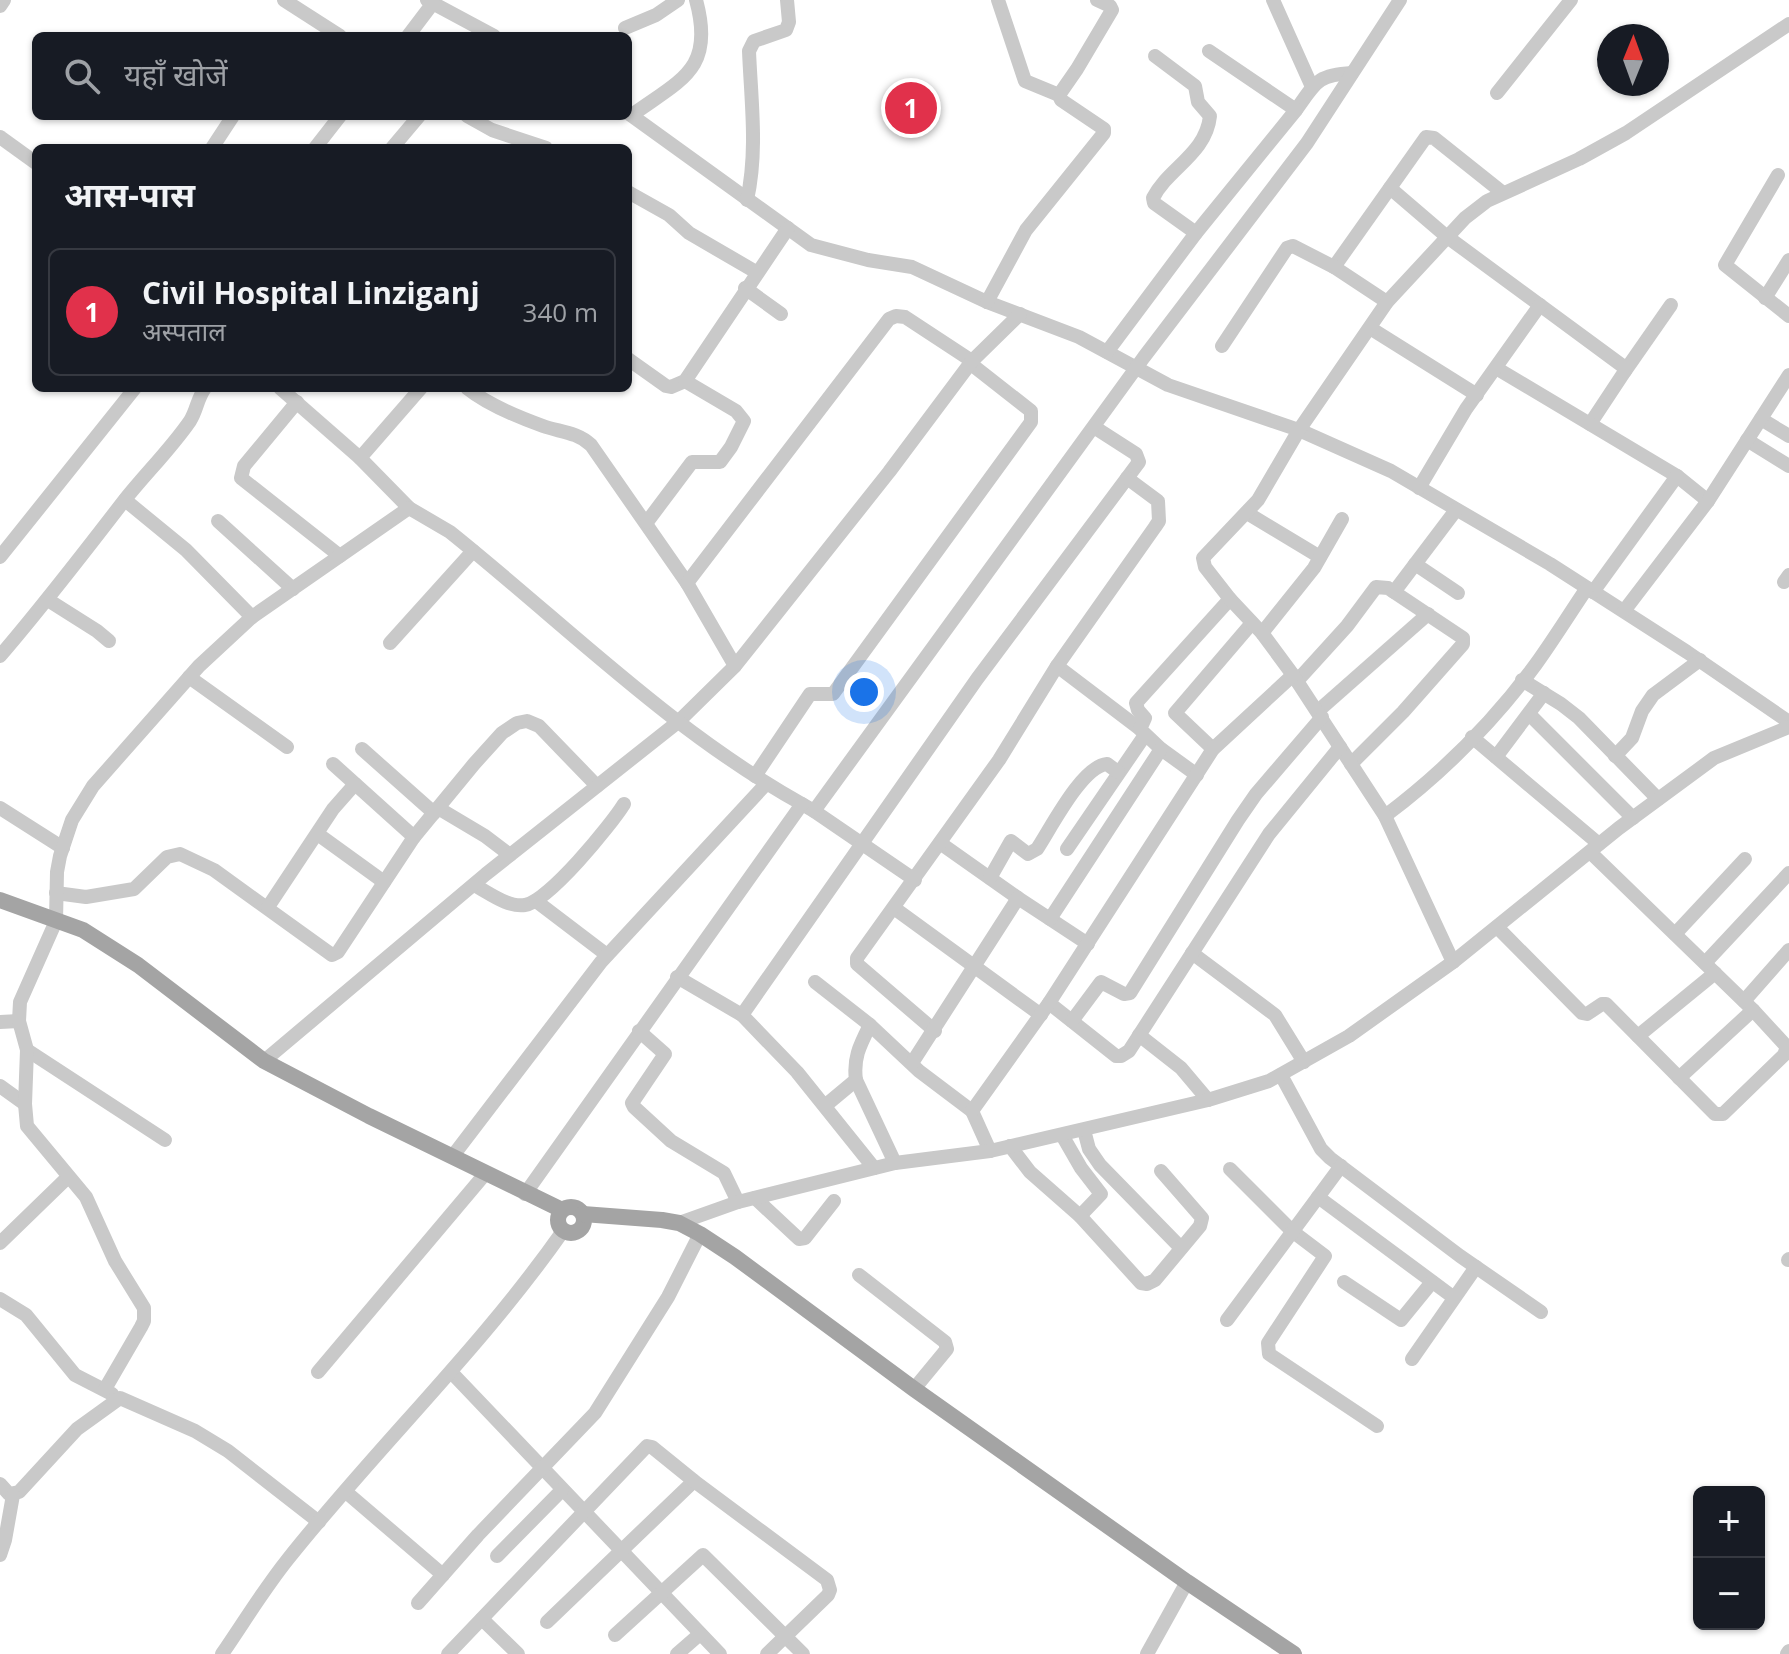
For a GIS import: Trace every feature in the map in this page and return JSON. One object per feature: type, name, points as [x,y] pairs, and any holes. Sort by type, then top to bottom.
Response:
[{"type":"main road","points":[[0,900],[83,930],[109,944],[264,1061],[525,1194],[562,1210],[576,1208],[583,1214],[679,1223],[700,1234],[914,1389],[1294,1654]]},
{"type":"main road","points":[[562,1210],[558,1221],[563,1231],[571,1234],[580,1230],[584,1223],[583,1214]]},
{"type":"street","points":[[0,6],[4,0]]},
{"type":"street","points":[[284,0],[334,32]]},
{"type":"street","points":[[625,28],[656,15],[678,0]]},
{"type":"street","points":[[632,113],[684,77],[700,57],[703,32],[696,0]]},
{"type":"street","points":[[747,200],[753,140],[750,45],[786,30],[789,22],[787,0]]},
{"type":"street","points":[[987,302],[1026,230],[1104,133],[1104,129],[1061,100],[1059,95],[1025,81],[998,0]]},
{"type":"street","points":[[1059,95],[1112,10],[1097,0]]},
{"type":"street","points":[[1273,0],[1312,87]]},
{"type":"street","points":[[525,1194],[677,977],[808,808],[1307,143],[1400,0]]},
{"type":"street","points":[[1497,93],[1571,0]]},
{"type":"street","points":[[411,32],[430,2],[486,32]]},
{"type":"street","points":[[1453,962],[1385,816],[1295,678],[1205,567],[1203,558],[1247,513],[1277,472],[1299,430],[1387,302],[1446,236],[1476,209],[1626,133],[1789,24]]},
{"type":"street","points":[[1209,51],[1296,110]]},
{"type":"street","points":[[1155,56],[1195,86],[1198,102],[1210,116],[1197,149],[1153,198],[1154,203],[1196,233]]},
{"type":"street","points":[[1107,352],[1196,233],[1312,87],[1325,76],[1352,73]]},
{"type":"street","points":[[632,115],[811,245],[868,260],[912,267],[987,302],[1079,337],[1168,385],[1299,430],[1391,471],[1624,611],[1700,660],[1789,724],[1714,758],[1594,848],[1453,962],[1349,1036],[1269,1081],[1208,1100],[990,1151],[874,1168],[738,1202],[679,1223]]},
{"type":"street","points":[[215,144],[230,120]]},
{"type":"street","points":[[318,144],[337,120]]},
{"type":"street","points":[[395,144],[416,120]]},
{"type":"street","points":[[474,120],[492,130],[534,144]]},
{"type":"street","points":[[1334,267],[1421,141],[1429,136],[1503,193]]},
{"type":"street","points":[[0,137],[32,160]]},
{"type":"street","points":[[1778,175],[1725,265],[1789,316]]},
{"type":"street","points":[[1390,188],[1446,236],[1624,367],[1625,371]]},
{"type":"street","points":[[632,194],[669,215],[689,233],[756,272]]},
{"type":"street","points":[[632,362],[666,386],[685,381],[788,228]]},
{"type":"street","points":[[1222,346],[1287,248],[1298,247],[1387,302]]},
{"type":"street","points":[[1765,298],[1789,260]]},
{"type":"street","points":[[745,288],[781,314]]},
{"type":"street","points":[[1419,488],[1477,395],[1540,305]]},
{"type":"street","points":[[1590,424],[1671,305]]},
{"type":"street","points":[[264,1061],[510,855],[678,722],[735,666],[889,472],[971,362],[1020,314]]},
{"type":"street","points":[[452,1157],[607,955],[760,780],[810,694],[833,694],[1031,422],[1031,411],[971,362],[905,317],[889,319],[687,583]]},
{"type":"street","points":[[1370,328],[1477,395]]},
{"type":"street","points":[[1496,368],[1677,476],[1708,501]]},
{"type":"street","points":[[1624,611],[1708,501],[1761,419],[1784,394],[1789,375]]},
{"type":"street","points":[[647,522],[692,462],[720,462],[744,421],[736,411],[685,381]]},
{"type":"street","points":[[0,557],[132,392]]},
{"type":"street","points":[[0,656],[48,600],[125,500],[161,460],[192,418],[203,392]]},
{"type":"street","points":[[285,392],[360,458],[409,508],[450,532],[678,722],[760,780],[808,808],[915,880]]},
{"type":"street","points":[[360,458],[418,392]]},
{"type":"street","points":[[472,392],[540,425],[585,439],[647,522],[735,666]]},
{"type":"street","points":[[297,402],[244,466],[241,478],[340,556]]},
{"type":"street","points":[[1761,419],[1789,436]]},
{"type":"street","points":[[742,1015],[1003,643],[1139,462],[1138,456],[1094,427]]},
{"type":"street","points":[[1747,440],[1789,466]]},
{"type":"street","points":[[1385,816],[1424,787],[1522,680],[1677,476]]},
{"type":"street","points":[[935,1031],[857,964],[857,958],[999,760],[1057,666],[1159,521],[1156,498],[1127,478]]},
{"type":"street","points":[[125,500],[186,550],[252,617]]},
{"type":"street","points":[[105,1389],[141,1327],[144,1308],[115,1261],[86,1197],[27,1126],[27,1050],[19,1021],[20,1002],[56,921],[57,872],[72,820],[93,786],[189,677],[252,617],[409,508]]},
{"type":"street","points":[[1394,592],[1456,510]]},
{"type":"street","points":[[1247,513],[1320,557]]},
{"type":"street","points":[[1213,749],[1175,713],[1320,557],[1342,519]]},
{"type":"street","points":[[218,521],[293,589]]},
{"type":"street","points":[[390,643],[473,551]]},
{"type":"street","points":[[1415,564],[1458,593]]},
{"type":"street","points":[[972,1111],[1045,1009],[1213,749],[1295,678],[1347,626],[1376,587],[1384,586],[1463,638],[1463,644],[1403,712],[1351,764]]},
{"type":"street","points":[[1067,849],[1142,732],[1145,718],[1138,710],[1138,700],[1230,599]]},
{"type":"street","points":[[48,600],[109,641]]},
{"type":"street","points":[[1072,1021],[1101,982],[1124,994],[1130,993],[1256,794],[1320,714],[1428,614]]},
{"type":"street","points":[[1615,756],[1632,738],[1642,711],[1653,695],[1700,660]]},
{"type":"street","points":[[1057,666],[1197,775]]},
{"type":"street","points":[[189,677],[287,747]]},
{"type":"street","points":[[1522,680],[1579,718],[1658,799]]},
{"type":"street","points":[[1496,757],[1544,693]]},
{"type":"street","points":[[1529,714],[1633,818]]},
{"type":"street","points":[[56,893],[98,896],[134,889],[167,857],[180,854],[214,870],[332,955],[338,952],[414,837],[502,733],[517,723],[527,721],[539,726],[597,786]]},
{"type":"street","points":[[1472,737],[1594,848],[1788,1046],[1784,1055],[1723,1114],[1715,1114],[1606,1004],[1587,1014],[1582,1013],[1497,927]]},
{"type":"street","points":[[894,908],[975,967],[1045,1009],[1072,1021],[1116,1056],[1121,1056],[1129,1051],[1269,834],[1340,747]]},
{"type":"street","points":[[362,749],[436,810],[485,836],[510,855]]},
{"type":"street","points":[[1050,919],[1161,749]]},
{"type":"street","points":[[333,764],[414,837]]},
{"type":"street","points":[[990,878],[1009,843],[1015,842],[1028,854],[1037,849],[1080,784],[1098,766],[1107,764],[1118,772]]},
{"type":"street","points":[[268,907],[319,835],[333,809],[355,784]]},
{"type":"street","points":[[474,885],[512,905],[526,906],[536,901],[604,832],[624,804]]},
{"type":"street","points":[[0,808],[63,848]]},
{"type":"street","points":[[319,835],[384,882]]},
{"type":"street","points":[[940,843],[1088,944]]},
{"type":"street","points":[[1675,934],[1745,859]]},
{"type":"street","points":[[1638,1036],[1710,968],[1789,873]]},
{"type":"street","points":[[912,1063],[1018,898]]},
{"type":"street","points":[[536,901],[607,955]]},
{"type":"street","points":[[1192,953],[1275,1015],[1304,1062]]},
{"type":"street","points":[[1679,1078],[1748,1005],[1787,957]]},
{"type":"street","points":[[677,977],[742,1015],[826,1105],[874,1168]]},
{"type":"street","points":[[815,982],[870,1025],[919,1071],[972,1111],[990,1151]]},
{"type":"street","points":[[0,1022],[19,1021]]},
{"type":"street","points":[[870,1025],[855,1054],[856,1080],[895,1163]]},
{"type":"street","points":[[639,1031],[665,1054],[636,1093],[632,1103],[634,1107],[671,1141],[724,1173],[738,1202]]},
{"type":"street","points":[[1139,1035],[1168,1055],[1208,1100]]},
{"type":"street","points":[[27,1050],[165,1140]]},
{"type":"street","points":[[1281,1075],[1321,1149],[1476,1267],[1541,1312]]},
{"type":"street","points":[[826,1105],[856,1080]]},
{"type":"street","points":[[0,1086],[25,1104]]},
{"type":"street","points":[[1084,1130],[1089,1149],[1100,1165],[1181,1248]]},
{"type":"street","points":[[1062,1135],[1101,1194],[1080,1216]]},
{"type":"street","points":[[1010,1146],[1039,1180],[1080,1216],[1141,1283],[1147,1284],[1155,1280],[1200,1226],[1202,1218],[1161,1171]]},
{"type":"street","points":[[1227,1320],[1341,1166]]},
{"type":"street","points":[[1230,1169],[1292,1231],[1323,1253],[1324,1258],[1268,1343],[1269,1354],[1377,1426]]},
{"type":"street","points":[[318,1372],[485,1174]]},
{"type":"street","points":[[0,1243],[68,1177]]},
{"type":"street","points":[[1318,1197],[1453,1297]]},
{"type":"street","points":[[755,1198],[799,1239],[805,1238],[834,1201]]},
{"type":"street","points":[[222,1654],[287,1560],[451,1372],[541,1263],[563,1231]]},
{"type":"street","points":[[418,1603],[595,1413],[668,1297],[700,1234]]},
{"type":"street","points":[[1412,1359],[1476,1267]]},
{"type":"street","points":[[859,1275],[945,1342],[947,1349],[914,1389]]},
{"type":"street","points":[[1344,1282],[1401,1320],[1432,1282]]},
{"type":"street","points":[[0,1299],[26,1315],[75,1375],[195,1431],[228,1451],[319,1522]]},
{"type":"street","points":[[451,1372],[720,1654]]},
{"type":"street","points":[[13,1495],[77,1429],[120,1398]]},
{"type":"street","points":[[448,1654],[647,1446],[827,1580],[828,1595],[767,1654]]},
{"type":"street","points":[[547,1622],[694,1481]]},
{"type":"street","points":[[0,1484],[13,1495]]},
{"type":"street","points":[[497,1556],[562,1490]]},
{"type":"street","points":[[346,1492],[443,1575]]},
{"type":"street","points":[[0,1555],[13,1495]]},
{"type":"street","points":[[615,1635],[698,1557],[706,1556],[803,1654]]},
{"type":"street","points":[[1147,1654],[1187,1582]]},
{"type":"street","points":[[482,1619],[518,1654]]},
{"type":"street","points":[[677,1654],[700,1634]]},
{"type":"place","name":"Civil Hospital Linziganj","points":[[911,108]]}]
